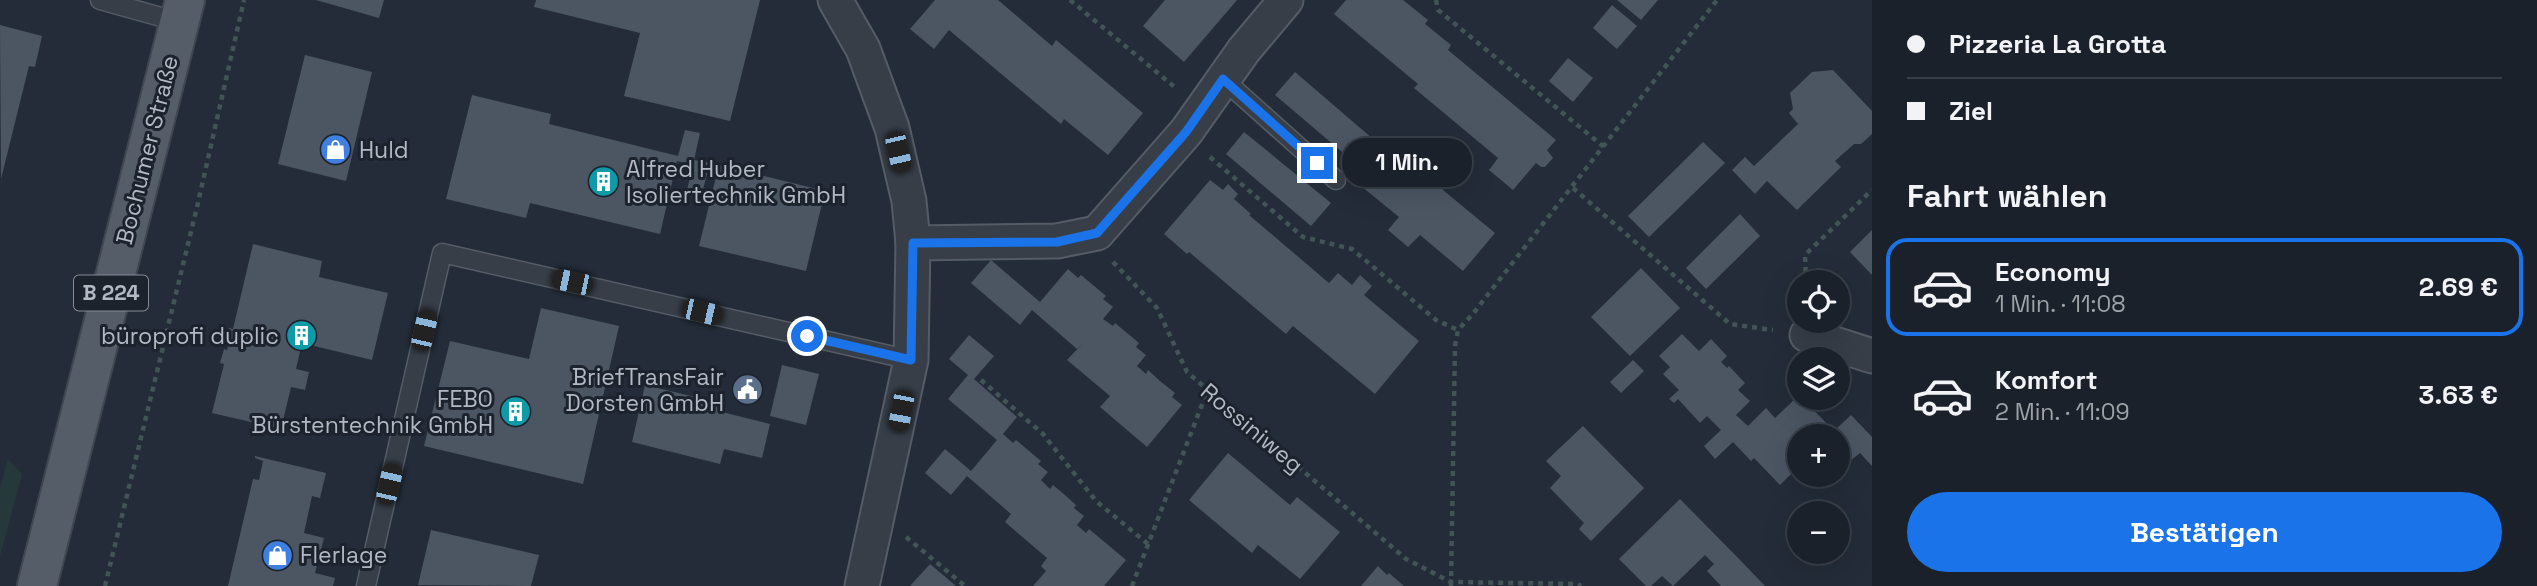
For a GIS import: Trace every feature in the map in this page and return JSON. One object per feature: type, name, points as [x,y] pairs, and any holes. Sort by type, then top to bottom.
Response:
[{"type":"main road","name":"Bochumer Straße","points":[[37,586],[182,11]]},
{"type":"street","points":[[835,0],[863,49],[892,128],[909,201],[913,243],[911,360],[862,586]]},
{"type":"street","points":[[913,243],[1057,242],[1097,233],[1194,120],[1286,0]]},
{"type":"street","points":[[1807,335],[1872,356]]},
{"type":"lane","points":[[100,0],[182,11]]},
{"type":"lane","points":[[1223,79],[1336,180]]},
{"type":"lane","points":[[366,586],[442,253],[911,360]]},
{"type":"path","points":[[105,586],[244,0]]},
{"type":"path","points":[[1070,0],[1194,120],[1217,163],[1303,237],[1352,249],[1436,320],[1458,330]]},
{"type":"path","points":[[1436,0],[1438,10],[1604,147]]},
{"type":"path","points":[[1581,586],[1451,584],[1455,346],[1458,330],[1573,188],[1717,0]]},
{"type":"path","points":[[1573,188],[1730,324],[1807,335]]},
{"type":"path","points":[[1806,270],[1805,255],[1872,190]]},
{"type":"path","name":"Rossiniweg","points":[[1097,233],[1111,260],[1157,307],[1186,373],[1406,559],[1451,584]]},
{"type":"path","points":[[981,380],[1043,434],[1096,501],[1148,544]]},
{"type":"path","points":[[1132,586],[1208,389]]},
{"type":"path","points":[[879,515],[965,586]]},
{"type":"shaded area","points":[[8,459],[22,474],[0,556],[0,488]]},
{"type":"building","points":[[316,0],[384,0],[379,18]]},
{"type":"building","points":[[536,0],[760,0],[730,121],[624,96],[640,33],[534,7]]},
{"type":"building","points":[[935,0],[998,0],[1052,46],[1056,40],[1143,113],[1108,155],[1064,119],[1061,124],[949,30],[934,49],[910,29]]},
{"type":"building","points":[[1165,0],[1237,0],[1184,62],[1143,26]]},
{"type":"building","points":[[1346,0],[1403,0],[1428,20],[1425,24],[1451,45],[1448,50],[1556,140],[1547,150],[1553,158],[1545,167],[1536,163],[1513,190],[1489,170],[1498,158],[1414,88],[1418,84],[1334,14]]},
{"type":"building","points":[[1617,0],[1658,0],[1641,20]]},
{"type":"building","points":[[1612,5],[1637,26],[1617,49],[1593,28]]},
{"type":"building","points":[[0,25],[42,36],[35,67],[29,66],[1,179]]},
{"type":"building","points":[[305,55],[372,72],[346,181],[278,164]]},
{"type":"building","points":[[1568,58],[1593,78],[1573,102],[1549,81]]},
{"type":"building","points":[[1833,70],[1872,111],[1872,134],[1861,144],[1854,144],[1835,161],[1841,167],[1797,210],[1767,181],[1755,194],[1732,170],[1745,157],[1754,166],[1798,124],[1789,113],[1793,109],[1790,93],[1812,72]]},
{"type":"building","points":[[1295,72],[1380,145],[1361,168],[1275,95]]},
{"type":"building","points":[[472,95],[551,114],[549,124],[678,156],[685,130],[700,133],[694,160],[710,163],[702,193],[687,190],[693,165],[677,161],[660,234],[530,203],[526,218],[446,199]]},
{"type":"building","points":[[1244,132],[1331,203],[1311,226],[1226,154]]},
{"type":"building","points":[[1703,142],[1725,163],[1649,237],[1628,216]]},
{"type":"building","points":[[1389,143],[1495,233],[1463,271],[1420,235],[1408,247],[1388,230],[1399,217],[1356,182]]},
{"type":"building","points":[[719,165],[825,191],[806,271],[699,246]]},
{"type":"building","points":[[1210,180],[1223,190],[1228,184],[1238,194],[1234,199],[1251,214],[1249,215],[1329,283],[1338,273],[1352,285],[1360,275],[1372,286],[1364,295],[1419,341],[1375,394],[1293,326],[1286,334],[1164,234]]},
{"type":"building","points":[[1740,214],[1760,236],[1706,289],[1686,268]]},
{"type":"building","points":[[1872,230],[1872,275],[1850,252]]},
{"type":"building","name":"büroprofi duplic","points":[[253,244],[322,261],[319,277],[388,293],[372,360],[302,343],[296,369],[309,372],[305,390],[291,387],[281,429],[212,413],[224,364],[220,363],[229,343],[226,342],[229,328],[233,329]]},
{"type":"building","points":[[991,260],[1040,302],[1068,269],[1078,278],[1081,275],[1106,296],[1103,299],[1113,307],[1103,319],[1113,326],[1115,323],[1139,343],[1136,347],[1146,355],[1137,366],[1146,374],[1148,370],[1175,393],[1172,397],[1182,405],[1147,447],[1100,407],[1110,396],[1067,360],[1084,342],[1077,349],[1032,310],[1020,325],[971,283]]},
{"type":"building","points":[[1641,268],[1680,308],[1630,356],[1591,317]]},
{"type":"building","name":"FEBO Bürstentechnik GmbH","points":[[541,308],[619,326],[583,484],[424,446],[450,341],[529,359]]},
{"type":"building","points":[[1682,334],[1699,351],[1711,339],[1727,356],[1721,362],[1727,368],[1729,366],[1745,383],[1738,390],[1750,401],[1736,415],[1748,426],[1766,408],[1775,418],[1787,406],[1787,410],[1814,410],[1827,424],[1787,424],[1787,478],[1780,485],[1754,458],[1751,461],[1733,442],[1715,459],[1704,446],[1721,430],[1707,416],[1700,423],[1678,399],[1674,403],[1669,399],[1679,390],[1663,374],[1670,367],[1659,356]]},
{"type":"building","points":[[969,335],[994,356],[974,379],[1017,417],[1003,434],[1013,443],[1016,440],[1041,461],[1038,464],[1048,472],[1041,480],[1050,489],[1053,485],[1065,495],[1084,516],[1077,525],[1086,533],[1089,529],[1126,560],[1104,586],[1033,586],[1046,571],[1041,566],[1047,558],[1005,522],[1011,514],[967,476],[951,495],[925,473],[945,449],[971,471],[997,440],[948,399],[968,375],[949,359]]},
{"type":"building","points":[[1633,360],[1644,371],[1621,393],[1610,382]]},
{"type":"building","points":[[782,365],[819,374],[806,425],[770,416]]},
{"type":"building","points":[[645,385],[720,403],[718,411],[770,424],[762,458],[724,449],[720,464],[632,442]]},
{"type":"building","points":[[1851,415],[1872,437],[1872,466],[1860,453],[1850,461],[1850,424],[1841,424]]},
{"type":"building","points":[[1583,426],[1644,488],[1591,541],[1579,529],[1584,523],[1550,488],[1561,476],[1546,461]]},
{"type":"building","points":[[1228,453],[1290,505],[1297,497],[1340,532],[1300,579],[1258,545],[1252,553],[1189,500]]},
{"type":"building","points":[[255,456],[326,473],[320,498],[312,496],[304,533],[324,538],[315,573],[335,578],[333,586],[228,586],[253,479],[259,480],[263,461]]},
{"type":"building","points":[[1680,499],[1765,586],[1721,586],[1707,571],[1714,564],[1705,555],[1673,586],[1662,576],[1651,586],[1646,586],[1619,559]]},
{"type":"building","points":[[431,530],[539,555],[531,586],[418,585]]},
{"type":"building","points":[[930,564],[956,586],[910,586]]},
{"type":"building","points":[[1378,566],[1387,575],[1389,573],[1404,586],[1361,586]]},
{"type":"place","name":"Huld","points":[[336,150]]},
{"type":"place","name":"Alfred Huber Isoliertechnik GmbH","points":[[603,182]]},
{"type":"place","name":"büroprofi duplic","points":[[302,336]]},
{"type":"place","name":"BriefTransFair Dorsten GmbH","points":[[747,390]]},
{"type":"place","name":"FEBO Bürstentechnik GmbH","points":[[516,412]]},
{"type":"place","name":"Flerlage","points":[[277,555]]},
{"type":"route","points":[[807,336],[911,360],[913,243],[1057,242],[1097,233],[1186,132],[1223,79],[1317,163]]}]
